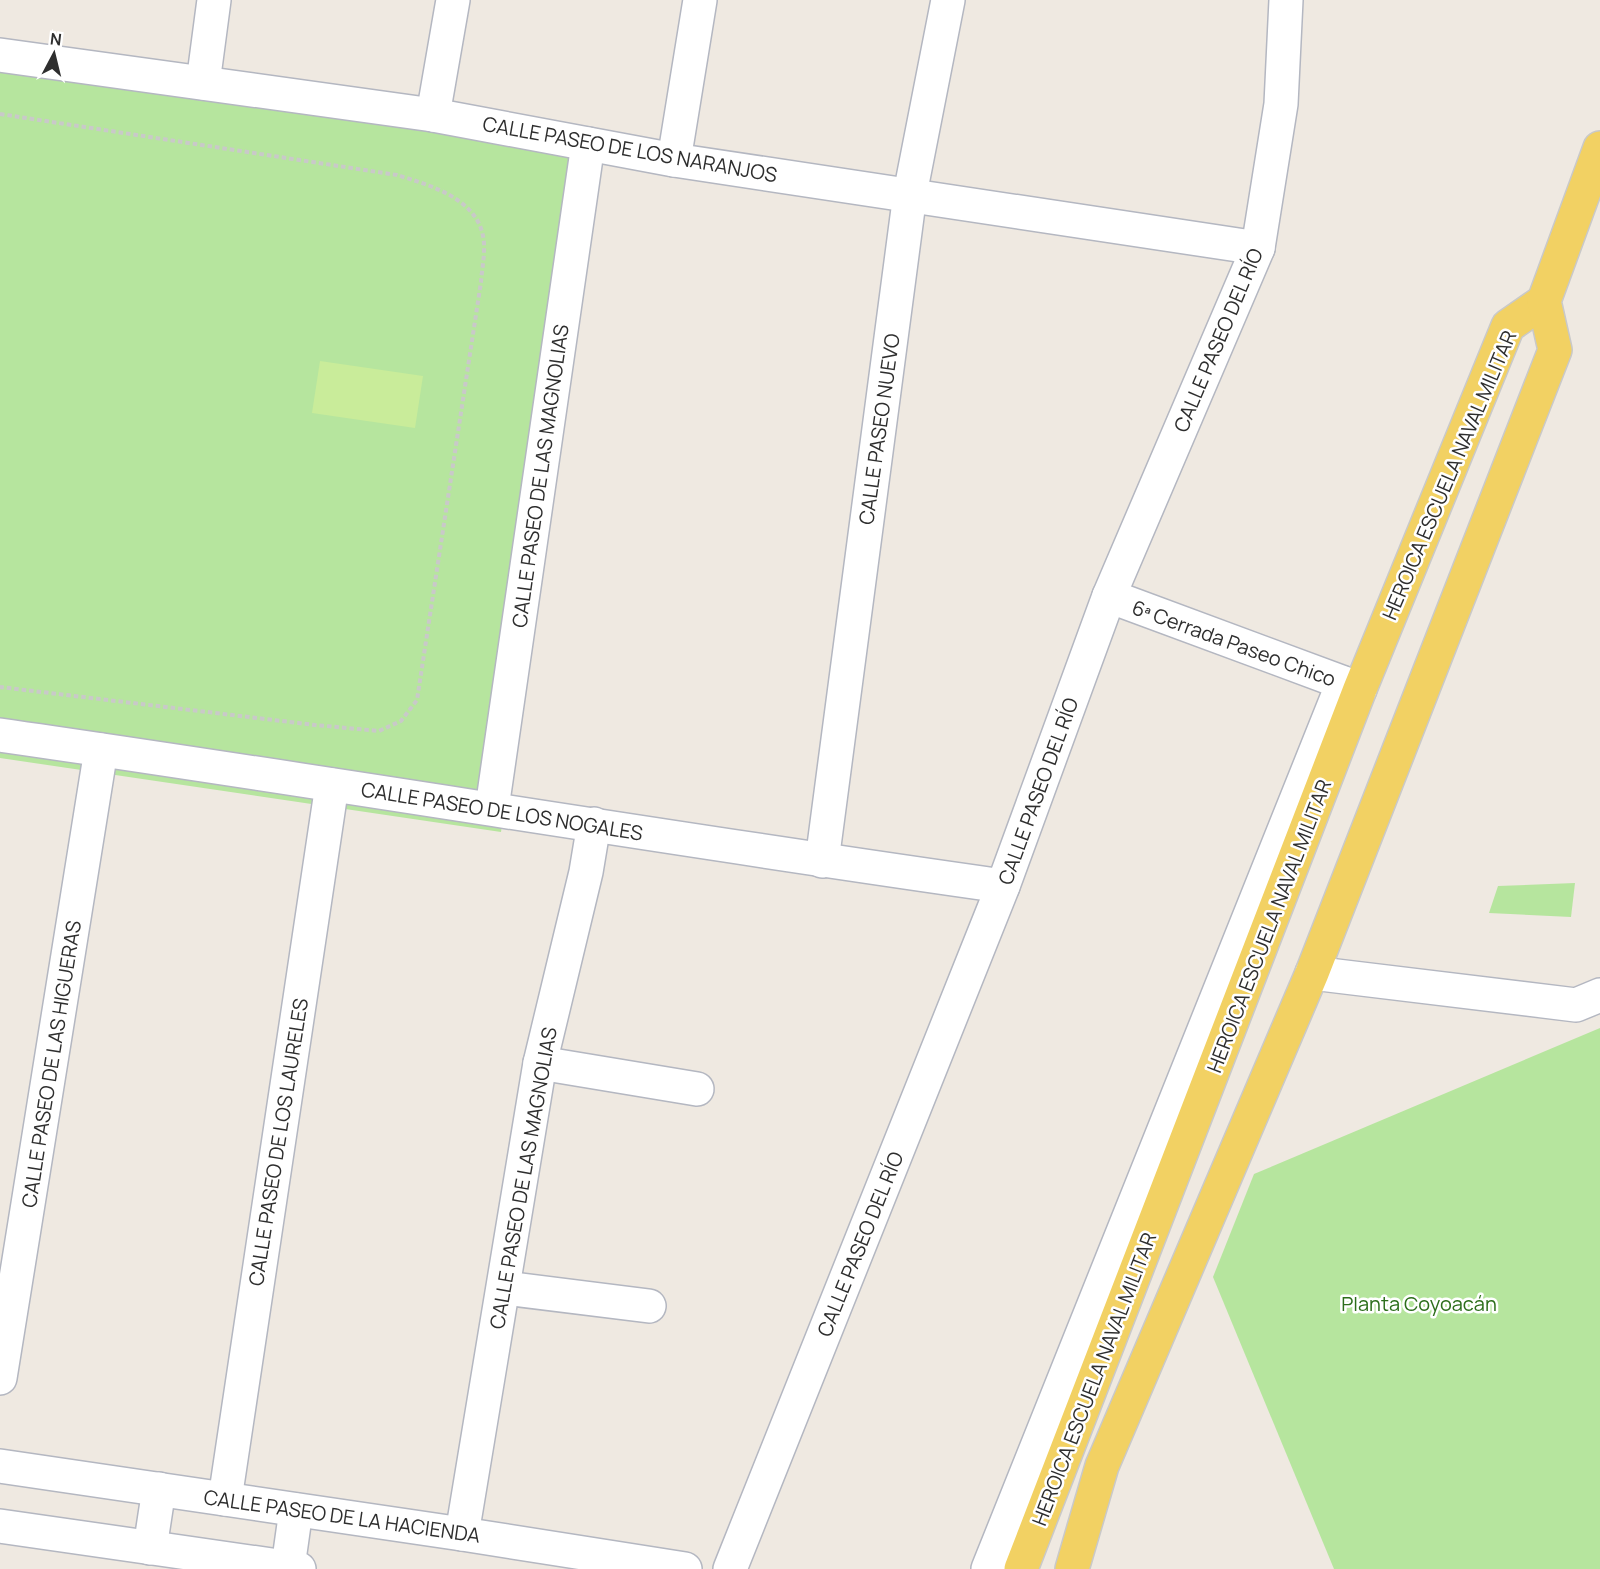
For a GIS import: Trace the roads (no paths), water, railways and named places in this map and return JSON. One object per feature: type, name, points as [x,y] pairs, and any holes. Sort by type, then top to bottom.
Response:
[{"type":"main road","points":[[1544,301],[1600,148]]},
{"type":"main road","name":"HEROICA ESCUELA NAVAL MILITAR","points":[[1021,1569],[1351,686],[1508,326],[1544,301],[1555,350],[1312,973],[1102,1466],[1072,1569]]},
{"type":"street","points":[[203,83],[214,0]]},
{"type":"street","points":[[433,115],[453,0]]},
{"type":"street","points":[[674,159],[700,0]]},
{"type":"street","name":"CALLE PASEO NUEVO","points":[[822,861],[910,194],[948,0]]},
{"type":"street","name":"CALLE PASEO DEL RÍO","points":[[730,1569],[1003,886],[1109,596],[1258,248],[1281,104],[1286,0]]},
{"type":"street","name":"CALLE PASEO DE LOS NARANJOS","points":[[0,55],[433,115],[674,159],[1258,248]]},
{"type":"street","name":"CALLE PASEO DE LAS MAGNOLIAS","points":[[492,808],[588,144]]},
{"type":"street","name":"6ª Cerrada Paseo Chico","points":[[1109,596],[1351,686]]},
{"type":"street","name":"HEROICA ESCUELA NAVAL MILITAR","points":[[988,1569],[1351,686]]},
{"type":"street","name":"CALLE PASEO DE LOS NOGALES","points":[[0,735],[492,808],[822,861],[1003,886]]},
{"type":"street","name":"CALLE PASEO DE LAS HIGUERAS","points":[[0,1378],[101,750]]},
{"type":"street","name":"CALLE PASEO DE LOS LAURELES","points":[[225,1499],[332,785]]},
{"type":"street","name":"CALLE PASEO DE LAS MAGNOLIAS","points":[[462,1534],[540,1063],[586,872],[594,824]]},
{"type":"street","points":[[1312,973],[1576,1005],[1600,995]]},
{"type":"street","points":[[540,1063],[697,1089]]},
{"type":"street","points":[[504,1288],[649,1306]]},
{"type":"street","name":"CALLE PASEO DE LA HACIENDA","points":[[0,1466],[684,1569]]},
{"type":"street","points":[[150,1548],[159,1489]]},
{"type":"street","points":[[0,1526],[150,1548],[231,1564],[294,1568],[296,1510]]},
{"type":"park label","name":"Planta Coyoacán","points":[[1419,1303]]}]
